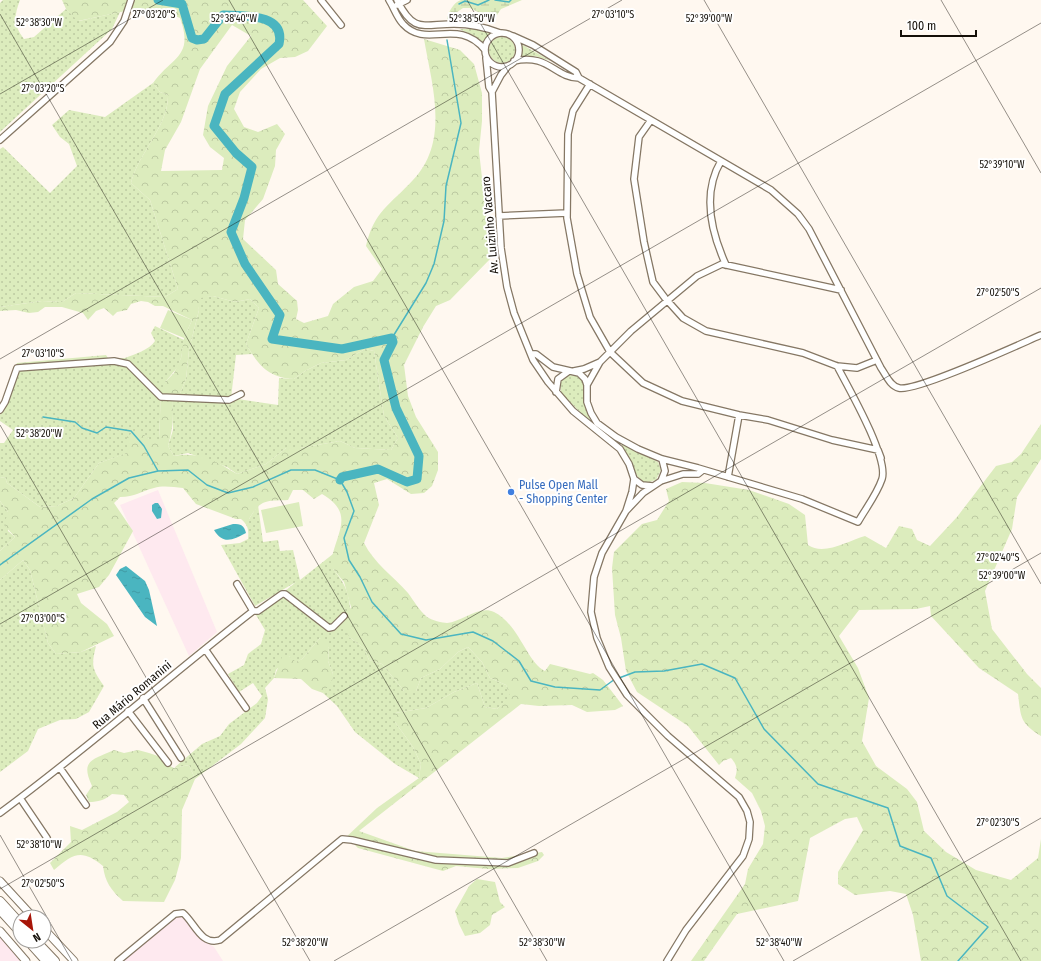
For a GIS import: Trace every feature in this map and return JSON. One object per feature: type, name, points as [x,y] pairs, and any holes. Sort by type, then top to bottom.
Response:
[{"type":"highway","points":[[0,901],[12,914]]},
{"type":"highway","points":[[0,910],[12,923]]},
{"type":"highway","points":[[35,949],[46,961]]},
{"type":"highway","points":[[44,949],[55,961]]},
{"type":"main road","points":[[0,880],[26,909]]},
{"type":"main road","points":[[0,931],[26,961]]},
{"type":"main road","points":[[52,938],[74,961]]},
{"type":"street","points":[[0,140],[110,42],[124,21],[132,0]]},
{"type":"street","points":[[321,0],[341,25]]},
{"type":"street","points":[[389,0],[400,20],[410,30],[426,35],[452,32],[462,34],[474,40],[485,50]]},
{"type":"street","points":[[393,7],[398,2],[406,0]]},
{"type":"street","points":[[398,2],[407,17],[414,23],[427,26],[453,24],[470,25],[512,36],[533,45],[576,72],[580,78],[721,161],[760,182],[798,214],[809,229],[877,360],[890,382],[899,388],[910,388],[984,360],[1041,335]]},
{"type":"street","points":[[410,30],[414,23]]},
{"type":"street","points":[[500,33],[489,38],[485,50],[486,58],[495,66],[508,66]]},
{"type":"street","points":[[492,92],[501,75],[514,61],[519,50],[517,42],[512,36]]},
{"type":"street","name":"Av. Luizinho Vaccaro","points":[[486,58],[489,87],[492,92],[502,261],[507,286],[520,327],[540,371],[556,392],[581,419],[620,449],[629,464],[634,479]]},
{"type":"street","points":[[514,61],[526,59],[540,61],[572,78],[580,78]]},
{"type":"street","points":[[590,84],[573,111],[568,134],[567,213],[577,274],[590,317],[610,352],[643,383],[682,401],[739,415],[768,420],[832,440],[878,450]]},
{"type":"street","points":[[651,120],[639,137],[634,179],[644,242],[653,282],[667,301],[683,318],[706,331],[803,353],[837,366],[857,368],[877,360]]},
{"type":"street","points":[[721,161],[714,173],[710,205],[712,229],[726,265]]},
{"type":"street","points":[[499,216],[567,213]]},
{"type":"street","points":[[837,366],[881,458],[883,478],[858,522],[802,499],[662,459],[633,447],[601,427],[589,408],[587,396],[588,385],[600,362],[610,352],[697,276],[722,264],[841,290]]},
{"type":"street","points":[[532,354],[536,354],[553,367],[571,371],[583,376],[588,385]]},
{"type":"street","points":[[0,410],[5,402],[17,368],[114,361],[128,364],[161,397],[229,400],[241,394]]},
{"type":"street","points":[[556,392],[558,379],[571,371],[584,369],[600,362]]},
{"type":"street","points":[[728,478],[739,415]]},
{"type":"street","points":[[661,481],[664,471],[662,459]]},
{"type":"street","points":[[626,512],[643,493],[661,481],[683,474],[698,474],[703,470]]},
{"type":"street","points":[[654,485],[642,485],[634,479],[626,512],[599,561],[594,577],[591,599],[591,620],[602,652],[615,677],[628,695],[668,736],[738,797],[747,811],[750,822],[749,839],[743,856],[686,930],[666,961]]},
{"type":"street","points":[[237,584],[252,611]]},
{"type":"street","name":"Rua Mário Romanini","points":[[0,813],[95,741],[143,698],[252,611],[258,611],[282,594],[285,594],[330,628],[334,627],[344,616]]},
{"type":"street","points":[[205,648],[246,708]]},
{"type":"street","points":[[143,698],[181,758]]},
{"type":"street","points":[[128,711],[168,763]]},
{"type":"street","points":[[60,768],[86,805]]},
{"type":"street","points":[[20,798],[47,838]]},
{"type":"street","points":[[118,961],[175,914],[183,913],[189,918],[205,940],[212,943],[220,940],[342,839],[352,840],[436,860],[508,863],[534,853]]},
{"type":"shaded area","points":[[158,490],[217,632],[189,656],[120,505]]},
{"type":"shaded area","points":[[182,915],[189,920],[204,941],[214,947],[223,961],[121,961],[176,916]]},
{"type":"shaded area","points":[[0,936],[22,961],[0,961]]},
{"type":"green space","points":[[3,0],[20,0],[16,16],[16,25],[24,39],[34,37],[66,9],[79,21],[120,12],[112,29],[0,132],[0,3]]},
{"type":"green space","points":[[62,0],[303,0],[327,26],[308,51],[295,57],[280,58],[261,69],[240,92],[234,109],[244,127],[258,132],[277,124],[285,134],[276,150],[275,166],[263,199],[245,220],[243,239],[276,270],[278,284],[297,301],[298,310],[296,319],[304,323],[328,316],[333,304],[354,287],[373,281],[382,269],[366,246],[369,234],[378,216],[413,180],[424,165],[431,148],[435,131],[434,94],[424,39],[460,50],[474,64],[482,93],[482,121],[479,151],[491,258],[450,300],[436,306],[423,327],[404,365],[408,396],[416,417],[438,452],[438,470],[432,486],[424,493],[411,494],[387,479],[374,483],[379,505],[364,543],[373,557],[408,593],[427,617],[447,623],[459,620],[476,612],[488,610],[494,612],[510,625],[539,667],[545,671],[550,664],[590,674],[593,673],[603,680],[623,706],[615,710],[587,712],[572,705],[539,706],[521,704],[359,831],[415,851],[502,858],[542,852],[544,855],[538,861],[518,868],[488,869],[456,866],[443,871],[358,848],[351,841],[343,840],[377,808],[419,778],[421,764],[413,747],[395,722],[395,713],[426,708],[454,692],[477,683],[485,707],[497,709],[510,696],[506,685],[490,678],[482,662],[468,647],[458,652],[440,669],[421,678],[416,691],[404,691],[382,664],[369,660],[364,648],[349,637],[342,624],[351,607],[344,582],[333,569],[333,555],[341,528],[341,514],[337,507],[322,494],[314,499],[303,490],[293,490],[288,500],[264,502],[253,512],[249,519],[236,519],[196,504],[183,488],[168,486],[161,487],[149,489],[130,496],[120,497],[114,503],[133,531],[109,575],[99,587],[77,594],[81,603],[107,624],[114,636],[81,652],[56,654],[48,643],[30,570],[23,560],[0,580],[0,551],[15,537],[4,525],[8,512],[0,501],[0,478],[5,477],[7,483],[40,507],[57,506],[74,498],[99,463],[127,453],[127,437],[137,429],[149,439],[159,439],[161,391],[166,381],[174,373],[181,358],[184,338],[192,320],[163,306],[155,306],[148,302],[141,301],[131,304],[127,310],[117,312],[113,316],[104,308],[96,311],[88,320],[83,313],[62,307],[45,307],[38,312],[29,313],[16,310],[0,311],[0,307],[42,301],[62,302],[76,293],[165,297],[178,289],[150,200],[131,183],[134,172],[158,129],[167,106],[168,95],[160,92],[153,83],[183,49],[184,31],[180,18],[168,13],[153,18],[140,8],[78,21],[66,9]],"holes":[[[232,25],[251,36],[227,66],[208,106],[203,135],[210,147],[224,158],[222,170],[161,171],[165,150],[181,122],[200,69]],[[213,296],[235,302],[250,299],[259,308],[246,344],[260,364],[265,369],[277,376],[294,379],[305,371],[321,363],[346,360],[365,349],[374,351],[384,416],[398,438],[391,450],[355,448],[340,441],[300,448],[286,448],[266,464],[237,474],[207,458],[191,455],[174,456],[168,446],[173,422],[172,397],[179,396],[186,379],[189,350],[199,310],[198,303],[201,298]]]},
{"type":"green space","points":[[461,0],[522,0],[501,9],[497,15],[484,15],[470,8],[463,8],[447,19],[452,8]]},
{"type":"green space","points":[[459,29],[473,29],[490,33],[483,42],[471,34]]},
{"type":"green space","points":[[502,37],[511,41],[515,50],[511,59],[502,63],[493,59],[489,50],[493,41]]},
{"type":"green space","points":[[521,44],[551,61],[535,56],[521,56]]},
{"type":"green space","points":[[153,83],[160,92],[168,95],[167,106],[158,129],[134,172],[131,183],[150,200],[178,289],[165,297],[76,293],[62,302],[42,301],[0,307],[0,149],[3,147],[50,193],[77,166],[69,144],[60,137],[52,125],[69,110],[105,117]]},
{"type":"green space","points":[[213,296],[235,302],[250,299],[259,308],[246,344],[252,354],[236,355],[231,398],[278,405],[279,378],[294,379],[305,371],[321,363],[346,360],[365,349],[374,351],[384,416],[398,438],[391,450],[355,448],[340,441],[300,448],[286,448],[266,464],[237,474],[227,467],[188,453],[174,456],[168,446],[173,430],[172,396],[179,396],[186,379],[189,350],[199,310],[197,303],[201,297]]},
{"type":"green space","points":[[168,310],[192,320],[184,338],[160,328]]},
{"type":"green space","points":[[155,326],[184,340],[181,358],[177,368],[166,381],[161,395],[159,439],[149,439],[137,430],[128,453],[99,463],[74,498],[57,506],[40,507],[7,483],[5,477],[0,478],[0,443],[4,443],[13,430],[0,421],[0,415],[7,403],[15,367],[125,358],[142,351],[155,341],[151,333]]},
{"type":"green space","points":[[106,355],[108,358],[106,359],[15,367],[17,363]]},
{"type":"green space","points":[[569,375],[577,376],[583,381],[585,407],[592,424],[561,393],[560,382]]},
{"type":"green space","points":[[1041,424],[1041,459],[1017,497],[1012,529],[985,591],[992,629],[1027,674],[1041,688],[1041,736],[1025,723],[1021,714],[1018,694],[979,668],[931,616],[930,606],[916,609],[859,610],[839,636],[858,668],[869,698],[862,741],[876,766],[907,789],[917,802],[924,831],[946,852],[976,870],[1011,880],[1038,858],[1041,839],[1041,961],[921,961],[913,915],[906,894],[890,891],[855,895],[838,884],[838,872],[863,830],[857,817],[845,819],[810,838],[798,901],[737,914],[704,961],[691,961],[745,884],[748,869],[763,844],[765,826],[761,811],[752,793],[735,778],[736,767],[731,758],[723,761],[719,765],[688,726],[637,692],[626,671],[621,638],[615,615],[612,568],[614,552],[642,524],[657,520],[669,501],[666,489],[682,482],[705,483],[749,490],[789,504],[805,515],[808,545],[814,548],[829,548],[865,536],[886,548],[899,526],[912,529],[917,540],[930,546],[957,517],[996,466],[1012,462],[1021,454]]},
{"type":"green space","points":[[621,444],[658,462],[661,470],[656,480],[645,483],[641,481]]},
{"type":"green space","points":[[0,501],[8,512],[8,531],[15,537],[0,551]]},
{"type":"green space","points":[[299,502],[303,526],[266,533],[261,510]]},
{"type":"green space","points":[[258,505],[263,542],[278,540],[280,551],[293,550],[300,580],[333,554],[333,569],[340,577],[344,585],[349,601],[349,637],[364,648],[369,660],[382,664],[404,691],[416,691],[421,678],[440,669],[458,652],[468,647],[482,662],[490,678],[506,685],[511,696],[497,709],[485,707],[477,683],[454,692],[426,708],[395,713],[395,722],[413,747],[421,764],[419,778],[395,764],[355,732],[337,706],[323,693],[333,674],[328,661],[329,648],[320,638],[302,659],[295,663],[289,656],[276,670],[274,678],[265,688],[268,699],[265,718],[241,744],[195,779],[189,765],[174,768],[202,744],[220,736],[229,724],[257,703],[262,696],[253,683],[239,692],[228,674],[244,665],[248,654],[261,644],[265,630],[256,615],[296,582],[255,606],[221,545],[240,543],[248,539],[248,528],[241,519],[249,519]]},
{"type":"green space","points":[[23,560],[30,570],[48,643],[56,654],[81,652],[96,646],[93,663],[95,671],[104,686],[89,712],[76,719],[60,720],[38,729],[28,751],[0,772],[0,580]]},
{"type":"green space","points":[[320,638],[325,640],[329,648],[328,661],[333,674],[332,681],[323,693],[312,689],[301,679],[274,678],[282,657],[289,656],[296,662],[302,659]]},
{"type":"green space","points":[[114,750],[124,753],[138,750],[149,753],[158,756],[164,763],[174,768],[189,765],[195,779],[182,810],[181,858],[175,880],[164,902],[123,901],[109,885],[105,877],[103,866],[89,857],[77,855],[67,860],[54,870],[50,863],[71,842],[70,826],[82,830],[117,812],[129,802],[124,795],[112,794],[107,798],[95,802],[89,802],[86,795],[92,786],[87,771],[90,762]]},
{"type":"green space","points":[[477,879],[495,882],[500,902],[505,907],[492,915],[490,925],[480,933],[465,936],[455,911],[469,886]]},
{"type":"water","points":[[158,503],[162,509],[161,518],[157,519],[152,511],[152,505]]},
{"type":"water","points":[[233,524],[242,526],[246,533],[237,538],[228,540],[221,538],[214,530]]},
{"type":"water","points":[[126,566],[145,581],[149,590],[157,626],[145,617],[116,575],[120,569]]},
{"type":"waterway","points":[[158,0],[182,4],[192,38],[197,40],[204,39],[223,15],[251,16],[270,21],[276,27],[279,34],[279,44],[225,94],[214,126],[236,153],[252,167],[244,198],[231,232],[245,264],[280,315],[272,339],[342,349],[392,338],[393,342],[384,360],[396,408],[419,456],[417,479],[407,482],[378,469],[342,477],[340,480]]},
{"type":"waterway","points":[[459,4],[465,1],[478,5],[489,0]]},
{"type":"waterway","points":[[495,0],[509,2],[511,0]]},
{"type":"waterway","points":[[392,338],[426,283],[434,264],[444,221],[446,186],[461,123],[447,40]]},
{"type":"waterway","points":[[43,417],[75,422],[82,428],[97,433],[106,427],[131,431],[144,446],[158,471]]},
{"type":"waterway","points":[[0,565],[92,499],[129,478],[158,471],[188,470],[207,485],[228,493],[253,487],[291,470],[315,470],[340,480],[347,492],[354,511],[344,538],[349,560],[360,577],[372,602],[401,634],[426,640],[473,632],[493,641],[519,661],[531,681],[555,687],[600,690],[615,679]]},
{"type":"waterway","points":[[619,678],[635,672],[664,671],[702,664],[735,678],[764,729],[818,784],[888,808],[900,846],[931,858],[947,896],[988,927],[958,961]]},
{"type":"place","name":"Pulse Open Mall - Shopping Center","points":[[511,492]]}]
